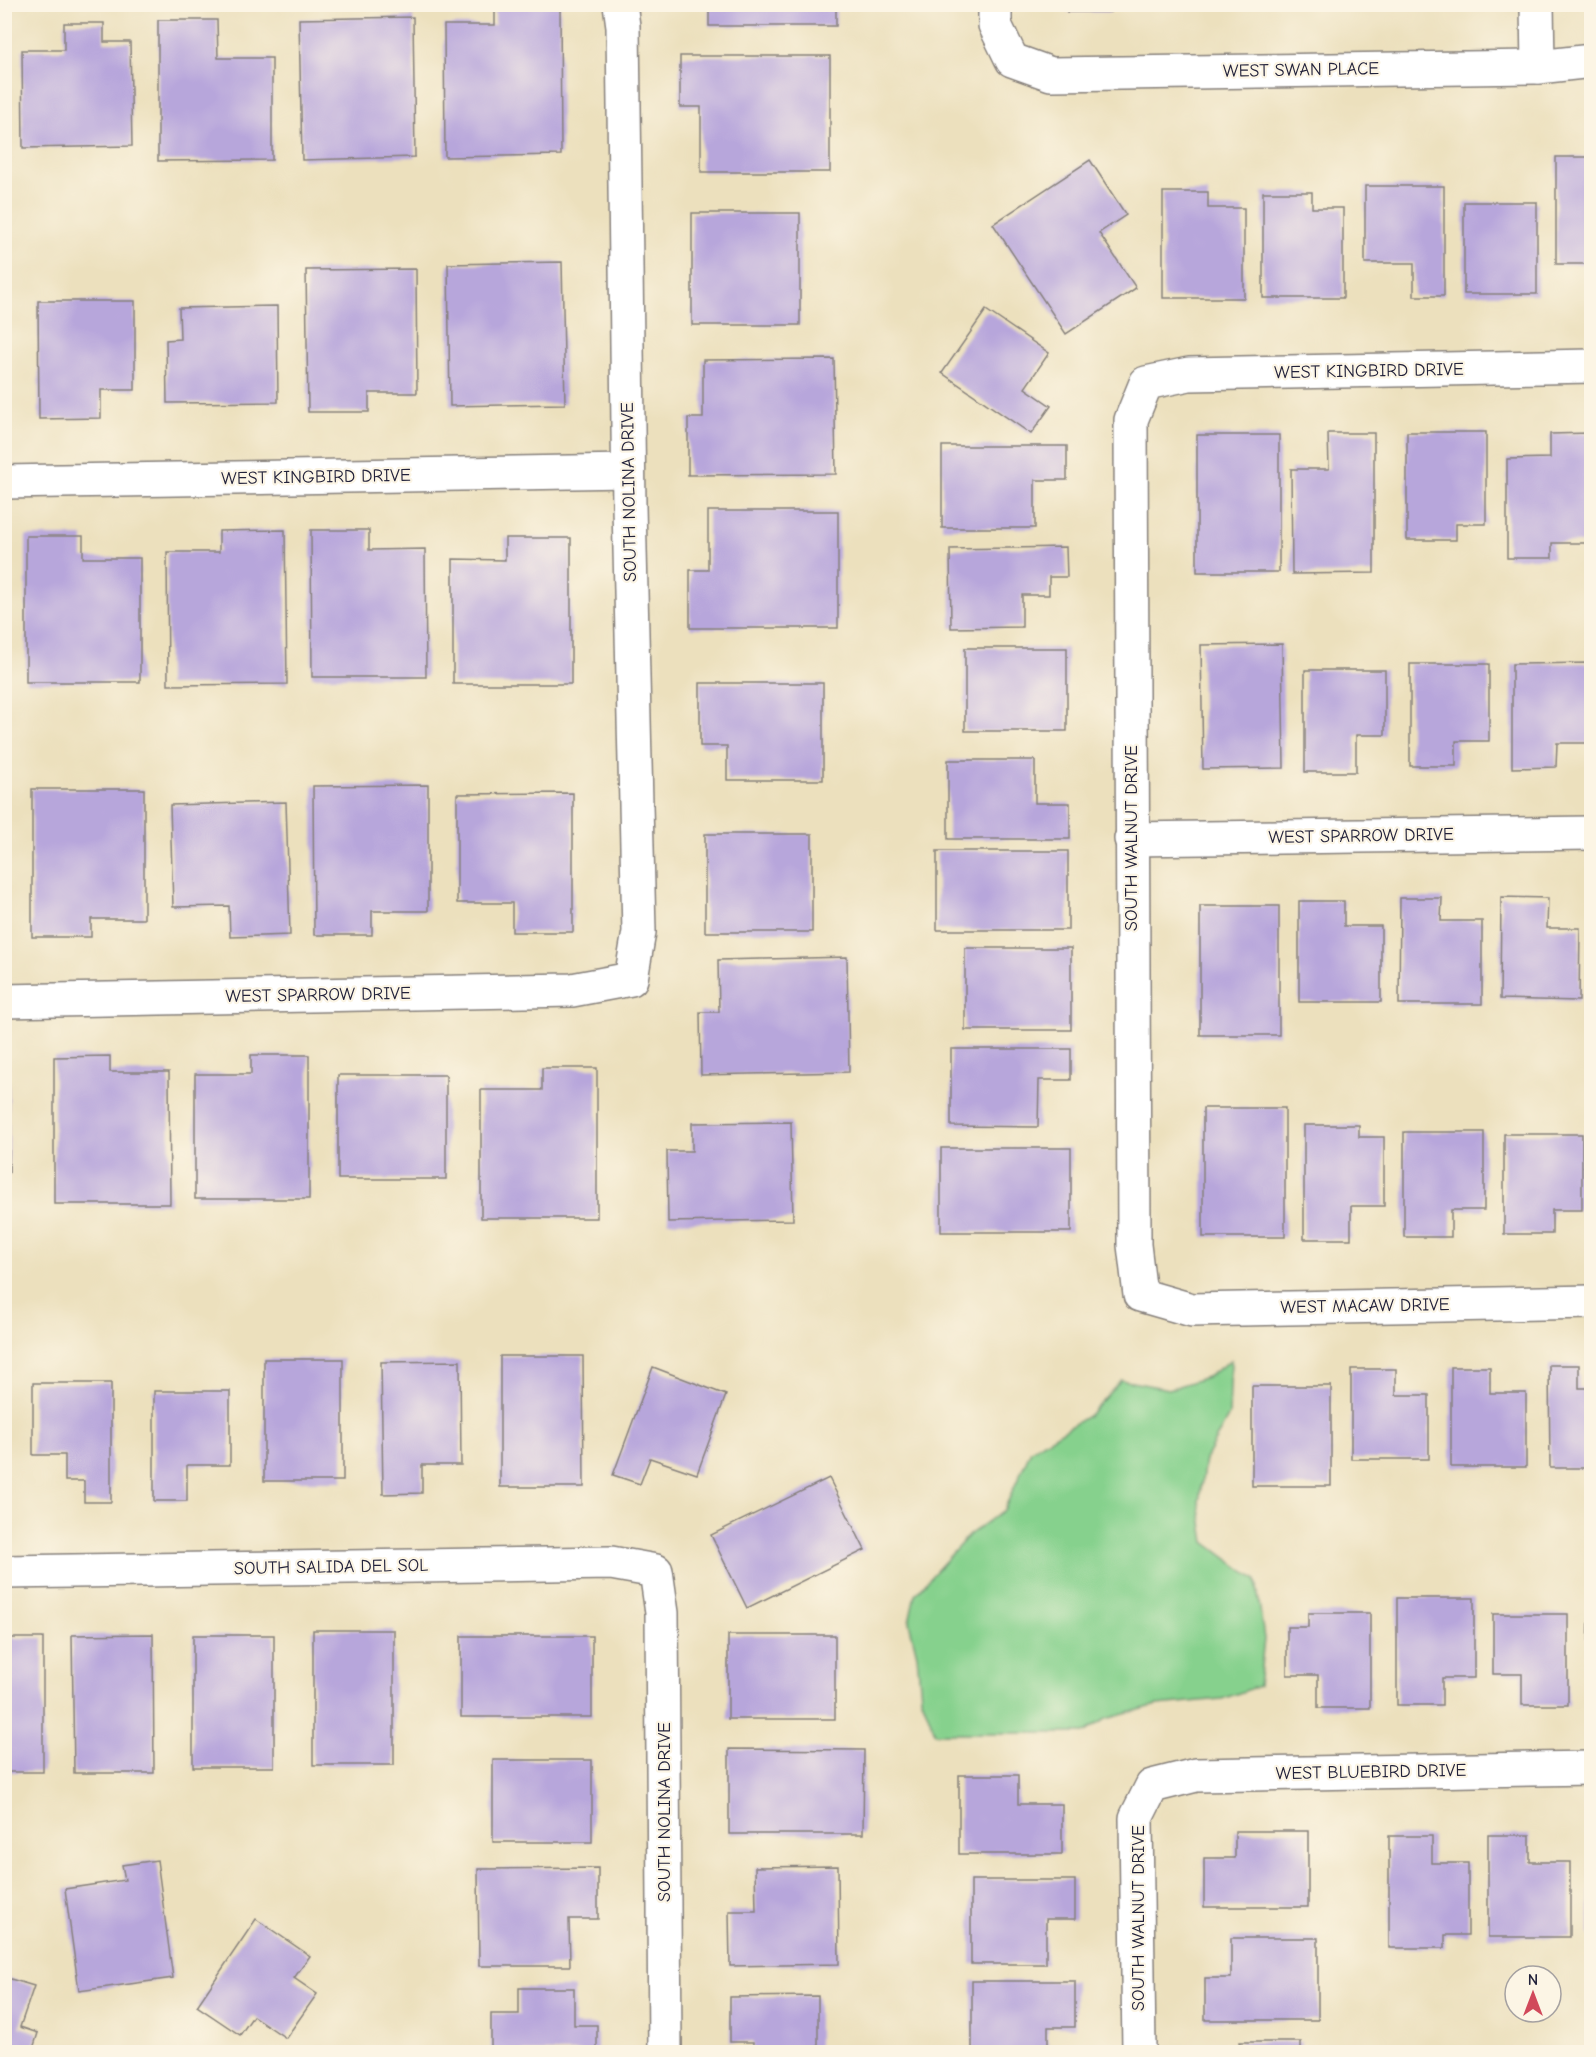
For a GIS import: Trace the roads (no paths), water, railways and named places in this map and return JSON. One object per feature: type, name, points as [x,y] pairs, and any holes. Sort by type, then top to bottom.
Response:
[{"type":"street","name":"SOUTH NOLINA DRIVE","points":[[620,4],[623,26],[628,471],[639,932],[631,979]]},
{"type":"street","name":"WEST SWAN PLACE","points":[[995,4],[995,25],[1012,60],[1051,74],[1538,67],[1592,61]]},
{"type":"street","points":[[1537,4],[1538,67]]},
{"type":"street","name":"WEST KINGBIRD DRIVE","points":[[1146,383],[1189,374],[1592,366]]},
{"type":"street","name":"SOUTH WALNUT DRIVE","points":[[1140,1295],[1134,1245],[1131,420],[1146,383]]},
{"type":"street","name":"WEST KINGBIRD DRIVE","points":[[4,482],[628,471]]},
{"type":"street","name":"WEST SPARROW DRIVE","points":[[1131,839],[1592,833]]},
{"type":"street","name":"WEST SPARROW DRIVE","points":[[4,1001],[572,990],[631,979]]},
{"type":"street","name":"WEST MACAW DRIVE","points":[[1140,1295],[1192,1310],[1592,1302]]},
{"type":"street","name":"SOUTH SALIDA DEL SOL","points":[[4,1572],[611,1563],[656,1571]]},
{"type":"street","name":"SOUTH NOLINA DRIVE","points":[[656,1571],[662,1613],[665,2052]]},
{"type":"street","name":"WEST BLUEBIRD DRIVE","points":[[1152,1786],[1196,1774],[1592,1768]]},
{"type":"street","name":"SOUTH WALNUT DRIVE","points":[[1139,2052],[1136,1818],[1152,1786]]}]
